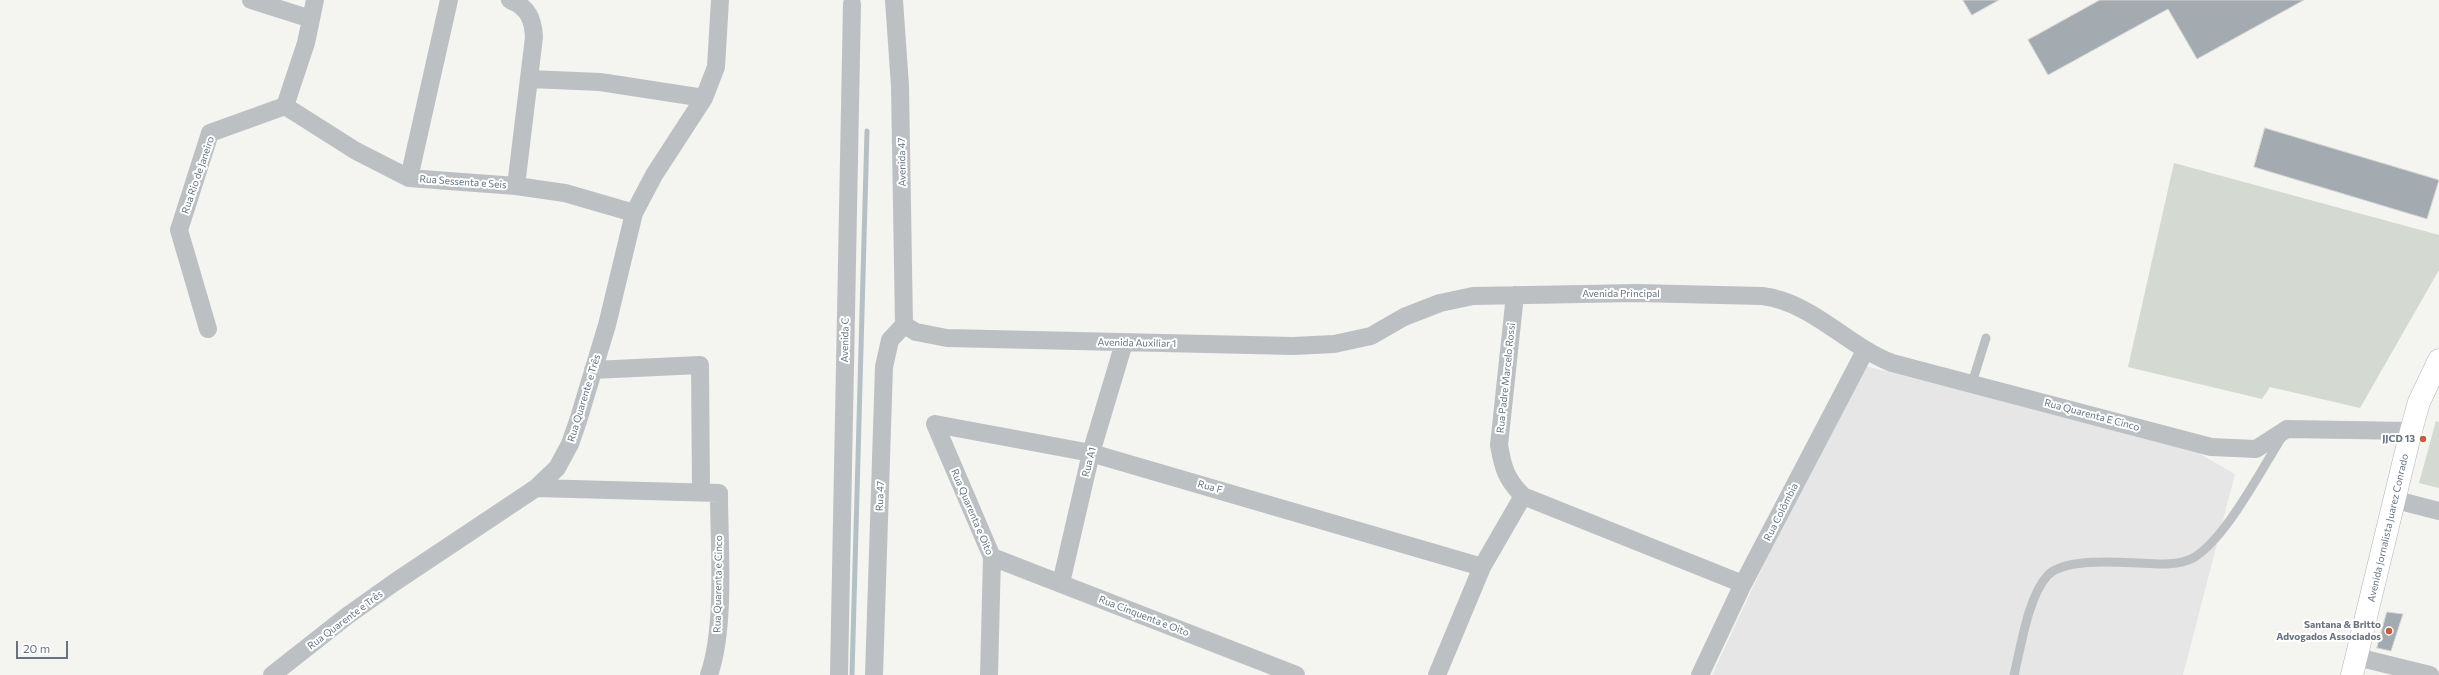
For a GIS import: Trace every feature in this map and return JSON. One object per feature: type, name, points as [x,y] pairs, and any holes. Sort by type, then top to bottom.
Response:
[{"type":"main road","name":"Avenida Jornalista Juarez Conrado","points":[[2354,666],[2396,500],[2411,432],[2420,402],[2439,360]]},
{"type":"street","points":[[251,0],[311,19]]},
{"type":"street","points":[[285,106],[306,43],[315,0]]},
{"type":"street","points":[[409,178],[449,0]]},
{"type":"street","points":[[510,0],[521,5],[529,13],[534,24],[530,79],[516,186]]},
{"type":"street","name":"Rua Quarente e Três","points":[[272,675],[395,582],[536,488],[557,468],[570,444],[593,370],[634,213],[654,175],[704,98],[716,67],[720,29],[720,0]]},
{"type":"street","name":"Avenida 47","points":[[894,0],[900,86],[904,325]]},
{"type":"street","name":"Avenida C","points":[[839,675],[852,4]]},
{"type":"street","points":[[530,79],[600,82],[704,98]]},
{"type":"street","name":"Rua Sessenta e Seis","points":[[285,106],[356,151],[409,178],[516,186],[565,193],[634,213]]},
{"type":"street","name":"Rua Rio de Janeiro","points":[[208,329],[179,230],[210,133],[285,106]]},
{"type":"street","name":"Avenida Principal","points":[[1371,336],[1404,317],[1440,303],[1473,296],[1637,293],[1771,297],[1814,314],[1865,351],[1892,363]]},
{"type":"street","name":"Rua Padre Marcelo Rossi","points":[[1515,295],[1499,445],[1502,464],[1510,483],[1523,496]]},
{"type":"street","name":"Avenida Auxiliar 1","points":[[904,325],[916,332],[947,338],[1124,343],[1293,346],[1334,344],[1371,336]]},
{"type":"street","name":"Rua 47","points":[[874,675],[884,367],[890,340],[904,325]]},
{"type":"street","name":"Rua A1","points":[[1061,583],[1091,453],[1124,343]]},
{"type":"street","name":"Rua Colômbia","points":[[1700,675],[1744,584],[1865,351]]},
{"type":"street","name":"Rua Quarenta E Cinco","points":[[1892,363],[2211,447],[2256,450],[2287,429]]},
{"type":"street","points":[[536,488],[701,492],[700,365],[593,370]]},
{"type":"street","name":"Rua F","points":[[935,424],[1091,453],[1482,567]]},
{"type":"street","name":"Rua Quarenta e Oito","points":[[935,424],[992,557],[989,675]]},
{"type":"street","points":[[2287,429],[2411,432]]},
{"type":"street","name":"Rua Quarenta e Cinco","points":[[701,492],[719,493],[719,623],[714,660],[709,675]]},
{"type":"street","points":[[1438,675],[1482,567],[1523,496],[1744,584]]},
{"type":"street","points":[[2396,500],[2439,511]]},
{"type":"street","name":"Rua Cinquenta e Oito","points":[[992,557],[1296,675]]},
{"type":"street","points":[[2354,666],[2430,675]]},
{"type":"lane","points":[[1972,383],[1986,338]]},
{"type":"lane","points":[[2014,675],[2034,601],[2049,575],[2074,564],[2172,563],[2192,559],[2218,539],[2287,429]]},
{"type":"shaded area","points":[[2174,163],[2439,235],[2439,270],[2360,408],[2270,387],[2262,399],[2128,367]]},
{"type":"shaded area","points":[[1857,364],[2188,447],[2235,474],[2183,675],[1712,675]]},
{"type":"shaded area","points":[[2436,421],[2439,422],[2439,488],[2419,483]]},
{"type":"building","points":[[1963,0],[1999,0],[1972,15]]},
{"type":"building","points":[[2100,0],[2304,0],[2197,59],[2168,9],[2048,75],[2028,40]]},
{"type":"building","points":[[2265,128],[2439,180],[2427,219],[2254,167]]},
{"type":"building","name":"Santana & Britto Advogados Associados","points":[[2387,612],[2403,614],[2391,651],[2377,648]]},
{"type":"waterway","points":[[852,675],[867,131]]},
{"type":"place","name":"JJCD 13","points":[[2423,439]]},
{"type":"place","name":"Santana & Britto Advogados Associados","points":[[2389,631]]}]
